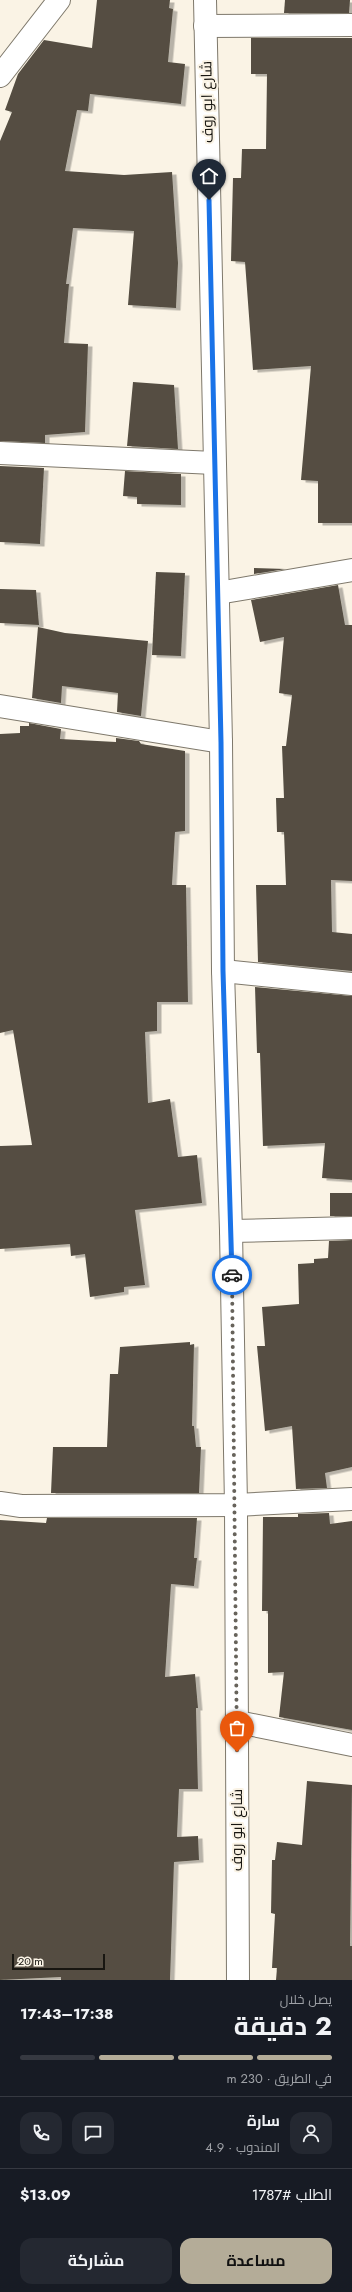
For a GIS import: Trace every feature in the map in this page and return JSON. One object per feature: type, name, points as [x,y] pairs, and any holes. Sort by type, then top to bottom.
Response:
[{"type":"street","points":[[0,76],[59,0]]},
{"type":"street","name":"شارع ابو روف","points":[[205,0],[221,742],[223,971],[231,1231],[236,1506],[238,1980]]},
{"type":"street","points":[[206,26],[352,25]]},
{"type":"street","points":[[0,453],[214,463]]},
{"type":"street","points":[[218,593],[352,570]]},
{"type":"street","points":[[0,706],[221,742]]},
{"type":"street","points":[[223,971],[352,984]]},
{"type":"street","points":[[231,1231],[352,1228]]},
{"type":"street","points":[[0,1503],[21,1506],[236,1506],[352,1499]]},
{"type":"street","points":[[238,1722],[352,1745]]},
{"type":"building","points":[[97,0],[170,0],[169,8],[173,9],[168,62],[185,64],[181,104],[90,94],[88,111],[77,110],[65,171],[124,175],[172,172],[178,263],[176,308],[128,305],[134,231],[73,228],[66,284],[69,284],[64,343],[88,344],[85,432],[45,435],[45,443],[0,441],[0,141],[12,112],[5,110],[18,74],[44,40],[92,48]]},
{"type":"building","points":[[285,0],[350,0],[349,13],[284,13]]},
{"type":"building","points":[[251,38],[352,38],[352,523],[318,523],[318,481],[301,480],[311,366],[253,370],[245,262],[231,261],[233,178],[241,178],[242,149],[266,149],[267,74],[251,74]]},
{"type":"building","points":[[133,382],[174,385],[178,449],[127,446]]},
{"type":"building","points":[[0,466],[44,468],[40,544],[0,542]]},
{"type":"building","points":[[125,471],[181,474],[181,505],[137,504],[137,497],[123,496]]},
{"type":"building","points":[[254,568],[286,569],[254,574]]},
{"type":"building","points":[[156,572],[185,573],[181,656],[152,655]]},
{"type":"building","points":[[338,585],[345,625],[352,625],[352,881],[331,880],[332,932],[352,934],[352,971],[258,962],[256,885],[286,885],[284,832],[277,832],[276,798],[284,798],[282,746],[286,746],[292,695],[279,693],[284,637],[260,642],[251,600]]},
{"type":"building","points":[[0,589],[36,590],[39,625],[0,623]]},
{"type":"building","points":[[38,627],[65,633],[148,641],[141,716],[117,712],[118,693],[62,686],[61,703],[32,698]]},
{"type":"building","points":[[29,723],[61,729],[60,739],[116,742],[116,738],[139,741],[141,744],[185,751],[185,831],[175,832],[172,885],[186,885],[188,1002],[157,1002],[157,1031],[145,1032],[148,1103],[170,1099],[178,1157],[197,1155],[202,1203],[135,1210],[145,1285],[124,1287],[124,1292],[90,1297],[85,1254],[71,1256],[70,1244],[0,1249],[0,1146],[32,1145],[13,1030],[0,1033],[0,734],[20,733],[20,726],[29,726]]},
{"type":"building","points":[[255,987],[352,996],[352,1180],[322,1178],[325,1143],[263,1146],[260,1053],[257,1053]]},
{"type":"building","points":[[330,1193],[352,1193],[352,1216],[330,1216]]},
{"type":"building","points":[[352,1240],[352,1467],[325,1473],[327,1488],[296,1489],[292,1426],[265,1431],[257,1346],[265,1346],[262,1307],[299,1304],[298,1264],[314,1263],[314,1259],[328,1258],[329,1241]]},
{"type":"building","points":[[190,1342],[190,1345],[194,1344],[192,1426],[194,1426],[196,1447],[201,1447],[199,1493],[51,1493],[53,1447],[107,1447],[110,1374],[118,1374],[120,1347]]},
{"type":"building","points":[[329,1513],[330,1524],[352,1521],[352,1730],[279,1717],[284,1672],[268,1673],[268,1611],[262,1611],[263,1517],[298,1517],[298,1514]]},
{"type":"building","points":[[47,1518],[197,1518],[194,1558],[197,1558],[194,1586],[171,1584],[165,1677],[195,1674],[198,1708],[196,1708],[198,1789],[179,1789],[177,1837],[198,1836],[199,1860],[174,1862],[170,1980],[61,1980],[61,1977],[0,1980],[0,1520],[46,1523]]},
{"type":"building","points":[[307,1781],[352,1785],[350,1946],[352,1946],[352,1980],[276,1980],[277,1968],[272,1968],[275,1914],[271,1913],[272,1860],[275,1860],[277,1842],[302,1845]]},
{"type":"way so far","points":[[232,1275],[236,1506],[237,1752]]},
{"type":"route","points":[[209,200],[221,742],[223,971],[232,1275]]}]
